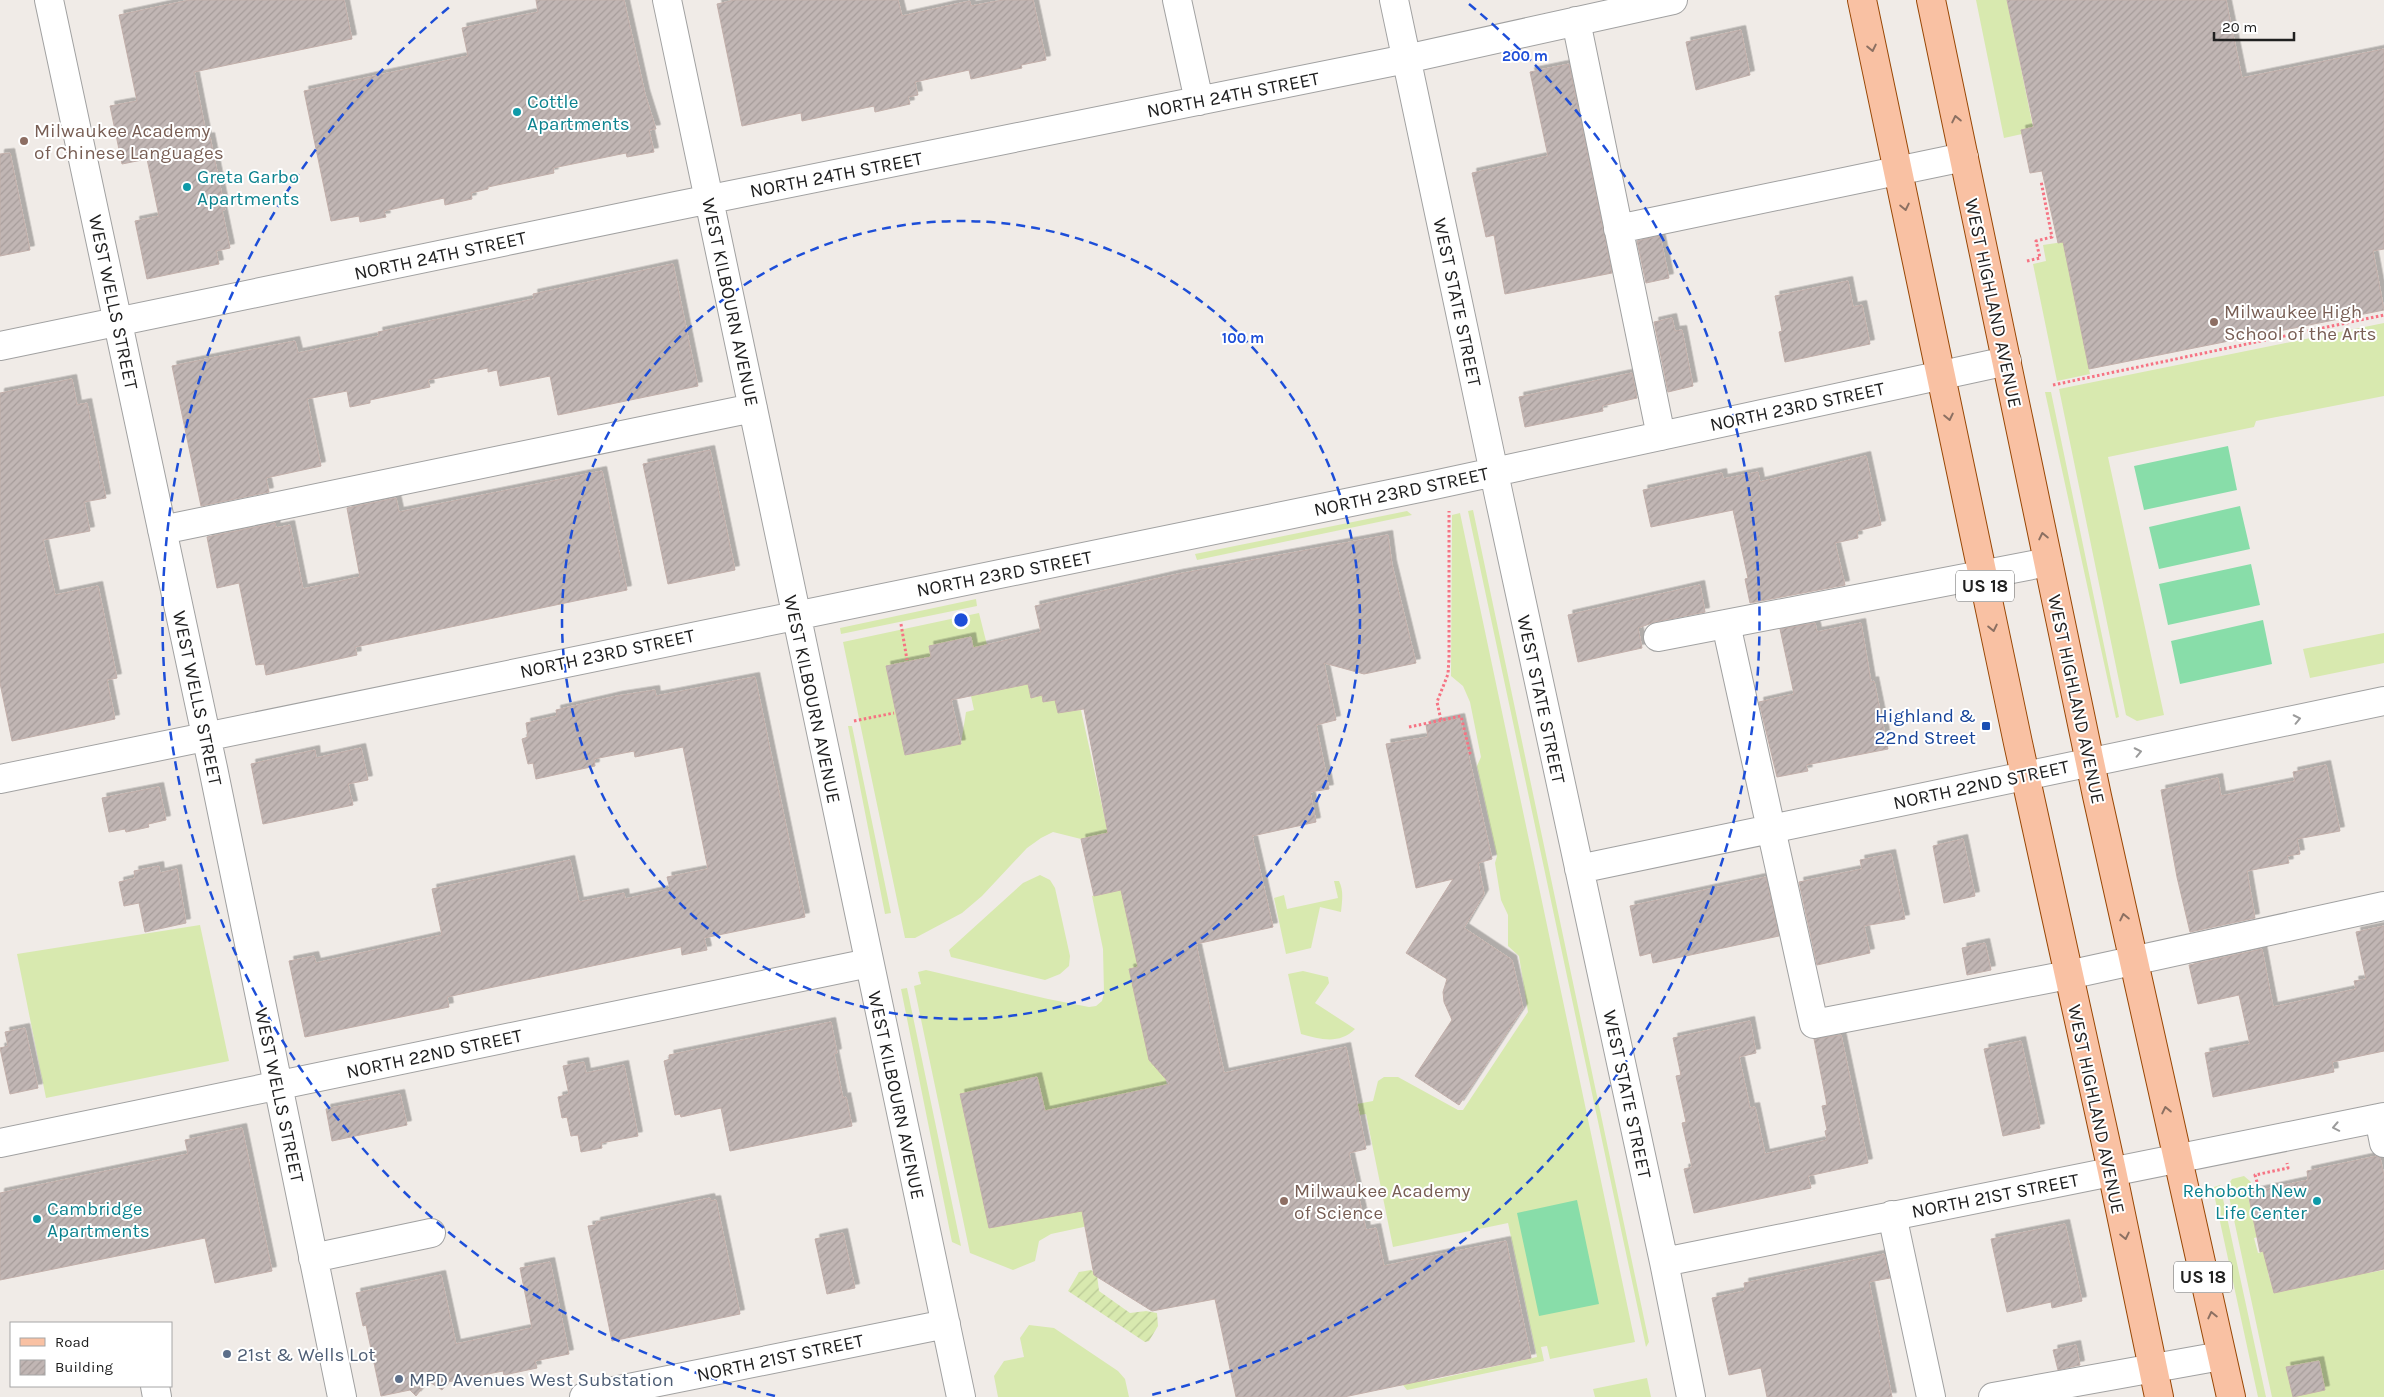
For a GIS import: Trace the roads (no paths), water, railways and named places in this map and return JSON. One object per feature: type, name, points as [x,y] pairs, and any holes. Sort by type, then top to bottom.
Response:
[{"type":"main road","name":"WEST HIGHLAND AVENUE","points":[[1862,0],[2024,775],[2112,1171],[2159,1397]]},
{"type":"main road","name":"WEST HIGHLAND AVENUE","points":[[1931,0],[2090,762],[2176,1158],[2231,1397]]},
{"type":"street","name":"WEST WELLS STREET","points":[[49,0],[206,736],[342,1397]]},
{"type":"street","name":"WEST KILBOURN AVENUE","points":[[667,0],[961,1397]]},
{"type":"street","points":[[1177,0],[1198,101]]},
{"type":"street","name":"WEST STATE STREET","points":[[1394,0],[1493,472],[1664,1262],[1690,1397]]},
{"type":"street","name":"NORTH 24TH STREET","points":[[0,346],[709,199],[1406,59],[1591,12],[1672,0]]},
{"type":"street","points":[[1591,12],[1618,229],[1661,436]]},
{"type":"street","points":[[1618,229],[1964,158]]},
{"type":"street","name":"NORTH 23RD STREET","points":[[0,779],[1493,472],[2007,361]]},
{"type":"street","points":[[162,530],[753,408]]},
{"type":"street","points":[[1658,637],[2048,562]]},
{"type":"street","points":[[1726,624],[1814,1024],[2068,975],[2384,906]]},
{"type":"street","name":"NORTH 22ND STREET","points":[[1579,869],[1772,827],[2384,701]]},
{"type":"street","name":"NORTH 22ND STREET","points":[[0,1144],[869,963]]},
{"type":"street","name":"NORTH 21ST STREET","points":[[1664,1262],[2176,1158],[2382,1126]]},
{"type":"street","points":[[1892,1215],[1932,1397]]},
{"type":"street","points":[[314,1258],[430,1233]]},
{"type":"street","name":"NORTH 21ST STREET","points":[[584,1397],[946,1324]]},
{"type":"street","points":[[1993,1397],[2221,1356]]},
{"type":"place","name":"Cottle Apartments","points":[[517,112]]},
{"type":"place","name":"Milwaukee Academy of Chinese Languages","points":[[24,141]]},
{"type":"place","name":"Greta Garbo Apartments","points":[[187,187]]},
{"type":"place","name":"Milwaukee High School of the Arts","points":[[2214,322]]},
{"type":"place","name":"Highland & 22nd Street","points":[[1986,726]]},
{"type":"place","name":"Milwaukee Academy of Science","points":[[1284,1201]]},
{"type":"place","name":"Rehoboth New Life Center","points":[[2317,1201]]},
{"type":"place","name":"Cambridge Apartments","points":[[37,1219]]},
{"type":"place","name":"21st & Wells Lot","points":[[227,1354]]},
{"type":"place","name":"MPD Avenues West Substation","points":[[399,1379]]}]
